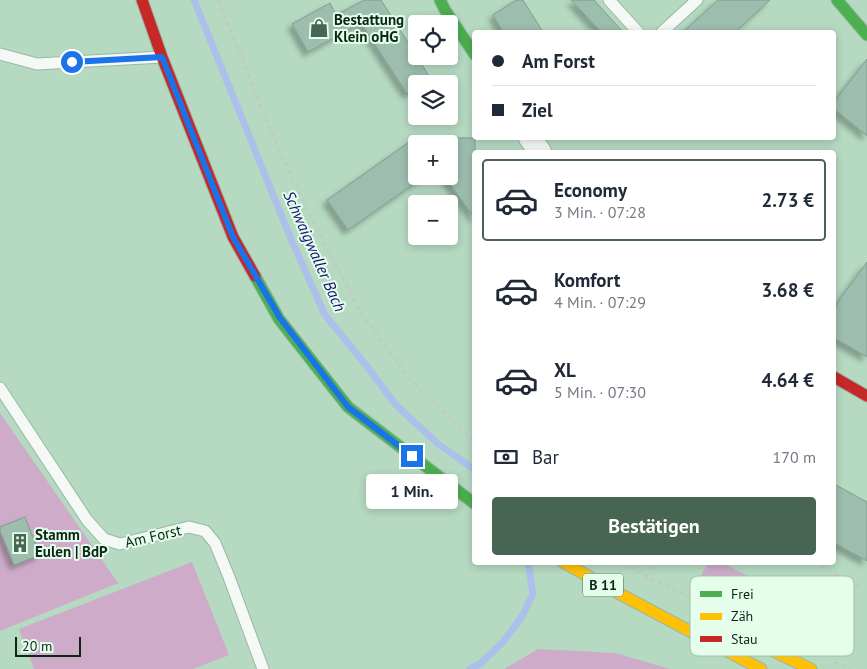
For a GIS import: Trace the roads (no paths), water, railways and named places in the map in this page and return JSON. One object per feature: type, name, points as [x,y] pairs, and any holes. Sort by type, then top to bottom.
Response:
[{"type":"main road","points":[[142,0],[162,57],[233,237],[280,318],[348,407],[472,502]]},
{"type":"main road","points":[[440,0],[472,50]]},
{"type":"main road","points":[[837,0],[867,35]]},
{"type":"main road","points":[[836,378],[867,396]]},
{"type":"main road","name":"B 11","points":[[568,565],[690,631]]},
{"type":"main road","name":"B 11","points":[[737,656],[761,669]]},
{"type":"main road","points":[[784,656],[811,669]]},
{"type":"lane","points":[[609,0],[636,30]]},
{"type":"lane","points":[[664,30],[697,0]]},
{"type":"lane","points":[[0,54],[37,64],[162,57]]},
{"type":"lane","name":"Am Forst","points":[[0,388],[87,520],[104,539],[120,544],[189,528],[205,531],[215,543],[263,669]]},
{"type":"waterway","name":"Schwaigwaller Bach","points":[[194,0],[291,239],[325,315],[396,405],[437,443],[472,468]]},
{"type":"waterway","name":"Schwaigwaller Bach","points":[[470,669],[480,664],[503,642],[523,615],[533,594],[528,565]]},
{"type":"place","name":"Bestattung Klein oHG","points":[[319,28]]},
{"type":"place","name":"Stamm Eulen | BdP","points":[[20,543]]}]
